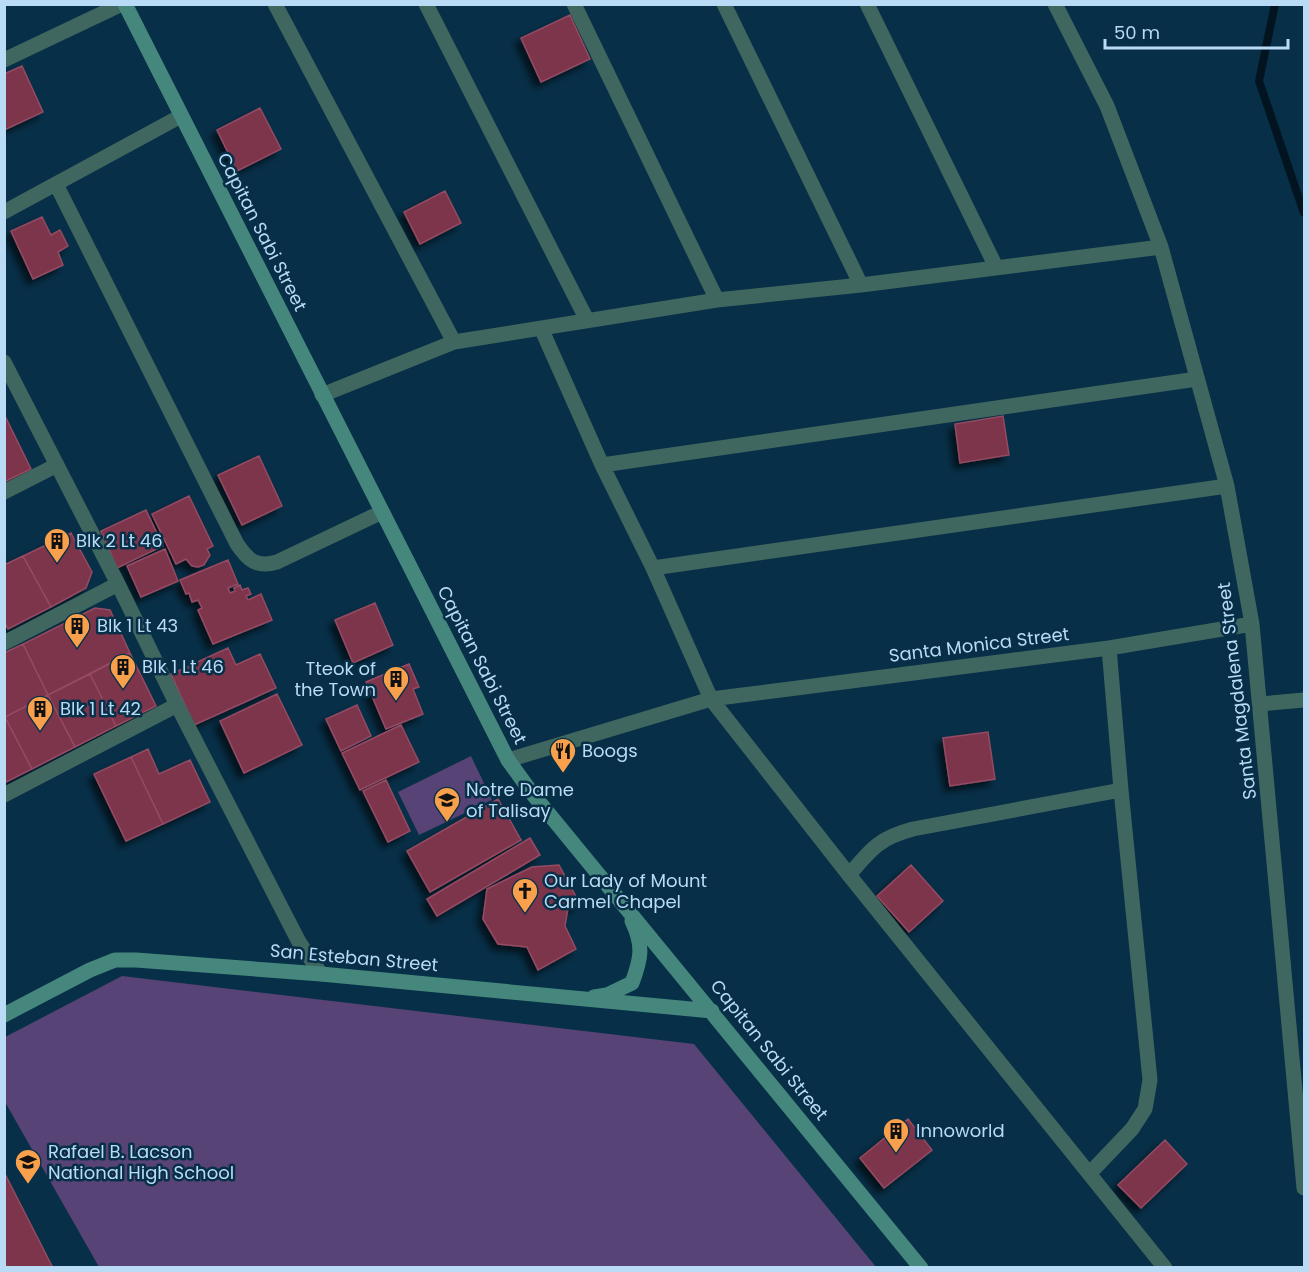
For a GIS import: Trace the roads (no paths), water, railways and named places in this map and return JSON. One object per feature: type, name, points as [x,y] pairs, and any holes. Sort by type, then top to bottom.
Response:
[{"type":"street","points":[[4,60],[124,4]]},
{"type":"street","name":"Capitan Sabi Street","points":[[124,4],[508,760],[531,792],[921,1268]]},
{"type":"street","points":[[275,4],[454,342]]},
{"type":"street","points":[[426,4],[587,320]]},
{"type":"street","points":[[574,4],[717,300]]},
{"type":"street","points":[[724,4],[861,285]]},
{"type":"street","points":[[867,4],[996,267]]},
{"type":"street","name":"Santa Magdalena Street","points":[[1055,4],[1107,106],[1161,247],[1227,486],[1252,624],[1305,1188]]},
{"type":"street","points":[[4,212],[181,116]]},
{"type":"street","points":[[56,184],[244,555],[256,563],[267,565],[277,562],[382,512]]},
{"type":"street","points":[[322,395],[454,342],[717,300],[861,285],[1161,247]]},
{"type":"street","points":[[541,328],[602,465],[653,568],[711,699],[849,875],[1165,1268]]},
{"type":"street","points":[[4,362],[299,942],[321,974]]},
{"type":"street","points":[[602,465],[1197,379]]},
{"type":"street","points":[[4,492],[57,465]]},
{"type":"street","points":[[653,568],[1227,486]]},
{"type":"street","points":[[4,643],[118,584]]},
{"type":"street","name":"Santa Monica Street","points":[[508,760],[711,699],[1109,648],[1252,624]]},
{"type":"street","points":[[1090,1173],[1132,1129],[1144,1109],[1150,1080],[1109,648]]},
{"type":"street","points":[[1260,704],[1305,700]]},
{"type":"street","points":[[4,795],[177,705]]},
{"type":"street","points":[[849,875],[873,846],[893,835],[913,829],[1121,790]]},
{"type":"street","points":[[579,999],[607,995],[632,983],[640,960],[638,933],[624,905]]},
{"type":"street","name":"San Esteban Street","points":[[4,1015],[90,970],[115,960],[321,974],[712,1011]]},
{"type":"waterway","points":[[1275,4],[1259,81],[1304,213]]},
{"type":"place","name":"Blk 2 Lt 46","points":[[57,564]]},
{"type":"place","name":"Blk 1 Lt 43","points":[[77,649]]},
{"type":"place","name":"Blk 1 Lt 46","points":[[123,690]]},
{"type":"place","name":"Tteok of the Town","points":[[396,702]]},
{"type":"place","name":"Blk 1 Lt 42","points":[[40,732]]},
{"type":"place","name":"Boogs","points":[[563,774]]},
{"type":"place","name":"Notre Dame of Talisay","points":[[447,823]]},
{"type":"place","name":"Our Lady of Mount Carmel Chapel","points":[[525,914]]},
{"type":"place","name":"Innoworld","points":[[896,1154]]},
{"type":"place","name":"Rafael B. Lacson National High School","points":[[28,1185]]}]
